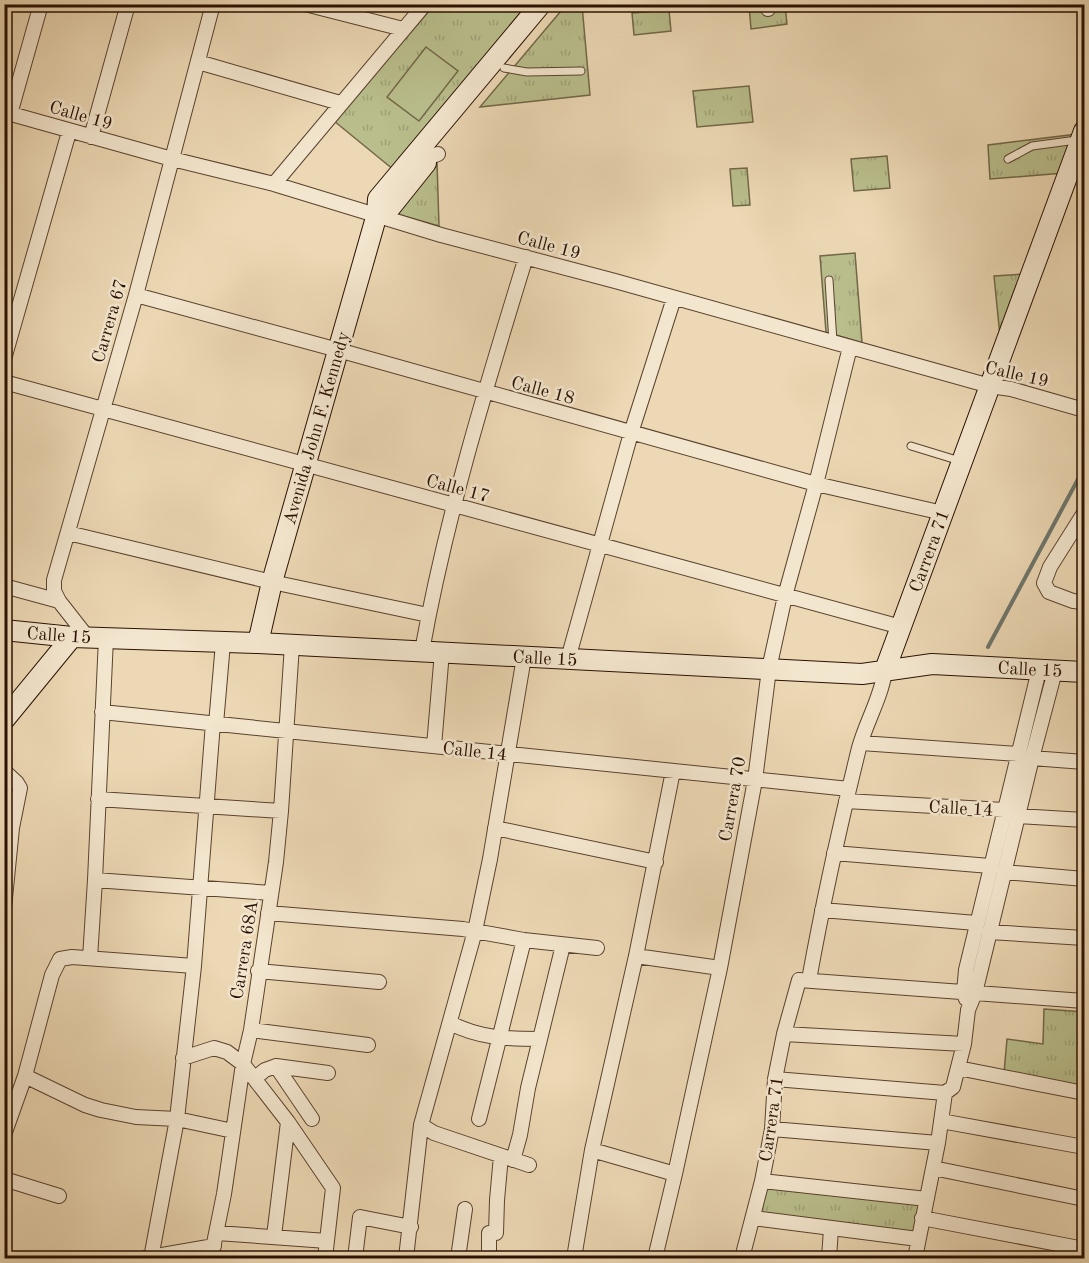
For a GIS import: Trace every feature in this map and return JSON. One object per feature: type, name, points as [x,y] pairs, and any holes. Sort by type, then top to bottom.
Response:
[{"type":"street","points":[[8,113],[40,4]]},
{"type":"street","points":[[91,138],[128,4]]},
{"type":"street","name":"Carrera 67","points":[[59,600],[54,591],[54,580],[136,295],[213,4]]},
{"type":"street","points":[[305,4],[403,29]]},
{"type":"street","points":[[274,184],[425,4]]},
{"type":"street","name":"Avenida John F. Kennedy","points":[[258,643],[272,582],[377,214],[378,199],[541,4]]},
{"type":"street","points":[[377,214],[390,208],[558,4]]},
{"type":"street","points":[[198,62],[340,103]]},
{"type":"street","name":"Calle 19","points":[[8,113],[91,138],[274,184],[377,214],[441,236],[526,257],[1084,410]]},
{"type":"street","points":[[4,359],[69,132]]},
{"type":"street","name":"Carrera 71","points":[[742,1258],[762,1181],[772,1129],[775,1079],[784,1034],[804,980],[861,743],[885,670],[1083,135]]},
{"type":"street","points":[[422,651],[454,505],[526,257]]},
{"type":"street","name":"Calle 18","points":[[136,295],[816,484],[943,513]]},
{"type":"street","points":[[568,659],[631,433],[674,298]]},
{"type":"street","name":"Carrera 70","points":[[655,1258],[720,968],[755,780],[769,669],[785,596],[850,347]]},
{"type":"street","name":"Calle 17","points":[[4,382],[901,627]]},
{"type":"street","points":[[1084,513],[1050,567],[1044,583],[1049,592],[1073,601],[1084,602]]},
{"type":"street","points":[[68,533],[272,582],[429,615]]},
{"type":"street","points":[[4,586],[59,600],[89,638],[102,712],[96,880],[90,958]]},
{"type":"street","name":"Calle 15","points":[[4,630],[89,638],[258,643],[862,674],[932,664],[1084,672]]},
{"type":"street","points":[[4,720],[89,638]]},
{"type":"street","points":[[223,643],[214,723],[194,966],[177,1119],[149,1258],[274,1236],[327,1241]]},
{"type":"street","name":"Carrera 68A","points":[[214,1246],[243,1064],[251,1030],[271,893],[281,811],[291,645]]},
{"type":"street","points":[[434,746],[442,652]]},
{"type":"street","points":[[406,1258],[421,1125],[475,931],[524,657]]},
{"type":"street","points":[[775,1079],[945,1093],[953,1087],[964,1044],[969,992],[966,970],[976,923],[1018,754],[1047,670]]},
{"type":"street","points":[[969,992],[989,932],[1032,759],[1047,670]]},
{"type":"street","name":"Calle 14","points":[[102,712],[673,771],[755,780],[848,795],[1004,810]]},
{"type":"street","points":[[861,743],[1018,754]]},
{"type":"street","points":[[1032,759],[1084,762]]},
{"type":"street","points":[[4,771],[20,788],[12,828],[4,908]]},
{"type":"street","points":[[574,1258],[592,1150],[636,956],[673,771]]},
{"type":"street","points":[[98,798],[281,811]]},
{"type":"street","name":"Calle 14","points":[[1018,816],[1084,820]]},
{"type":"street","points":[[495,828],[656,862]]},
{"type":"street","points":[[834,853],[990,866]]},
{"type":"street","points":[[1004,872],[1084,879]]},
{"type":"street","points":[[96,880],[271,893]]},
{"type":"street","points":[[822,910],[976,923]]},
{"type":"street","points":[[268,913],[475,931],[524,940],[597,948]]},
{"type":"street","points":[[989,932],[1084,938]]},
{"type":"street","points":[[479,1119],[524,940]]},
{"type":"street","points":[[489,1258],[489,1233],[496,1233],[497,1200],[507,1158],[520,1135],[528,1088],[563,945]]},
{"type":"street","points":[[636,956],[720,968]]},
{"type":"street","points":[[4,1135],[25,1076],[56,966],[60,959],[65,957],[90,958],[194,966]]},
{"type":"street","points":[[258,971],[379,982]]},
{"type":"street","points":[[804,980],[1084,1001]]},
{"type":"street","points":[[450,1023],[462,1029],[500,1039],[540,1039]]},
{"type":"street","points":[[251,1030],[368,1045]]},
{"type":"street","points":[[784,1034],[964,1044]]},
{"type":"street","points":[[183,1058],[214,1048],[227,1052],[243,1064],[288,1122],[333,1188],[325,1258]]},
{"type":"street","points":[[255,1078],[265,1070],[276,1066],[328,1073]]},
{"type":"street","points":[[276,1066],[312,1119]]},
{"type":"street","points":[[958,1068],[1084,1093]]},
{"type":"street","points":[[25,1076],[85,1105],[101,1110],[136,1117],[177,1119],[233,1131]]},
{"type":"street","points":[[915,1258],[938,1143],[945,1093]]},
{"type":"street","points":[[941,1121],[1084,1147]]},
{"type":"street","points":[[274,1236],[288,1122]]},
{"type":"street","points":[[421,1125],[434,1133],[529,1165]]},
{"type":"street","points":[[772,1129],[938,1143]]},
{"type":"street","points":[[592,1150],[675,1174]]},
{"type":"street","points":[[933,1168],[1084,1199]]},
{"type":"street","points":[[4,1179],[59,1196]]},
{"type":"street","points":[[762,1181],[927,1199]]},
{"type":"street","points":[[458,1258],[465,1209]]},
{"type":"street","points":[[355,1258],[360,1217],[411,1227]]},
{"type":"street","points":[[753,1218],[918,1239]]},
{"type":"street","points":[[922,1218],[1084,1249]]},
{"type":"street","points":[[829,1258],[831,1229]]},
{"type":"lane","points":[[504,68],[527,72],[581,71]]},
{"type":"lane","points":[[1008,159],[1032,146],[1083,135]]},
{"type":"lane","points":[[829,280],[833,342]]},
{"type":"lane","points":[[911,446],[962,462]]},
{"type":"green space","points":[[434,5],[532,5],[394,170],[334,121]]},
{"type":"green space","points":[[566,5],[582,5],[590,95],[480,107]]},
{"type":"green space","points":[[749,5],[785,5],[787,24],[751,29]]},
{"type":"green space","points":[[669,10],[671,31],[634,35],[632,13]]},
{"type":"green space","points":[[426,47],[458,71],[419,121],[387,97]]},
{"type":"green space","points":[[749,86],[753,122],[697,127],[693,91]]},
{"type":"green space","points":[[1078,134],[1064,173],[990,179],[988,145]]},
{"type":"green space","points":[[887,156],[890,188],[854,191],[851,159]]},
{"type":"green space","points":[[437,162],[439,226],[400,215],[398,210],[400,207]]},
{"type":"green space","points":[[747,168],[750,205],[733,206],[730,169]]},
{"type":"green space","points":[[855,253],[862,343],[826,332],[820,256]]},
{"type":"green space","points":[[1024,274],[1000,336],[994,276]]},
{"type":"green space","points":[[1044,1009],[1084,1012],[1084,1088],[1004,1073],[1007,1039],[1043,1044]]},
{"type":"green space","points":[[763,1186],[920,1204],[913,1236],[756,1216]]},
{"type":"waterway","points":[[988,647],[1084,468]]}]
